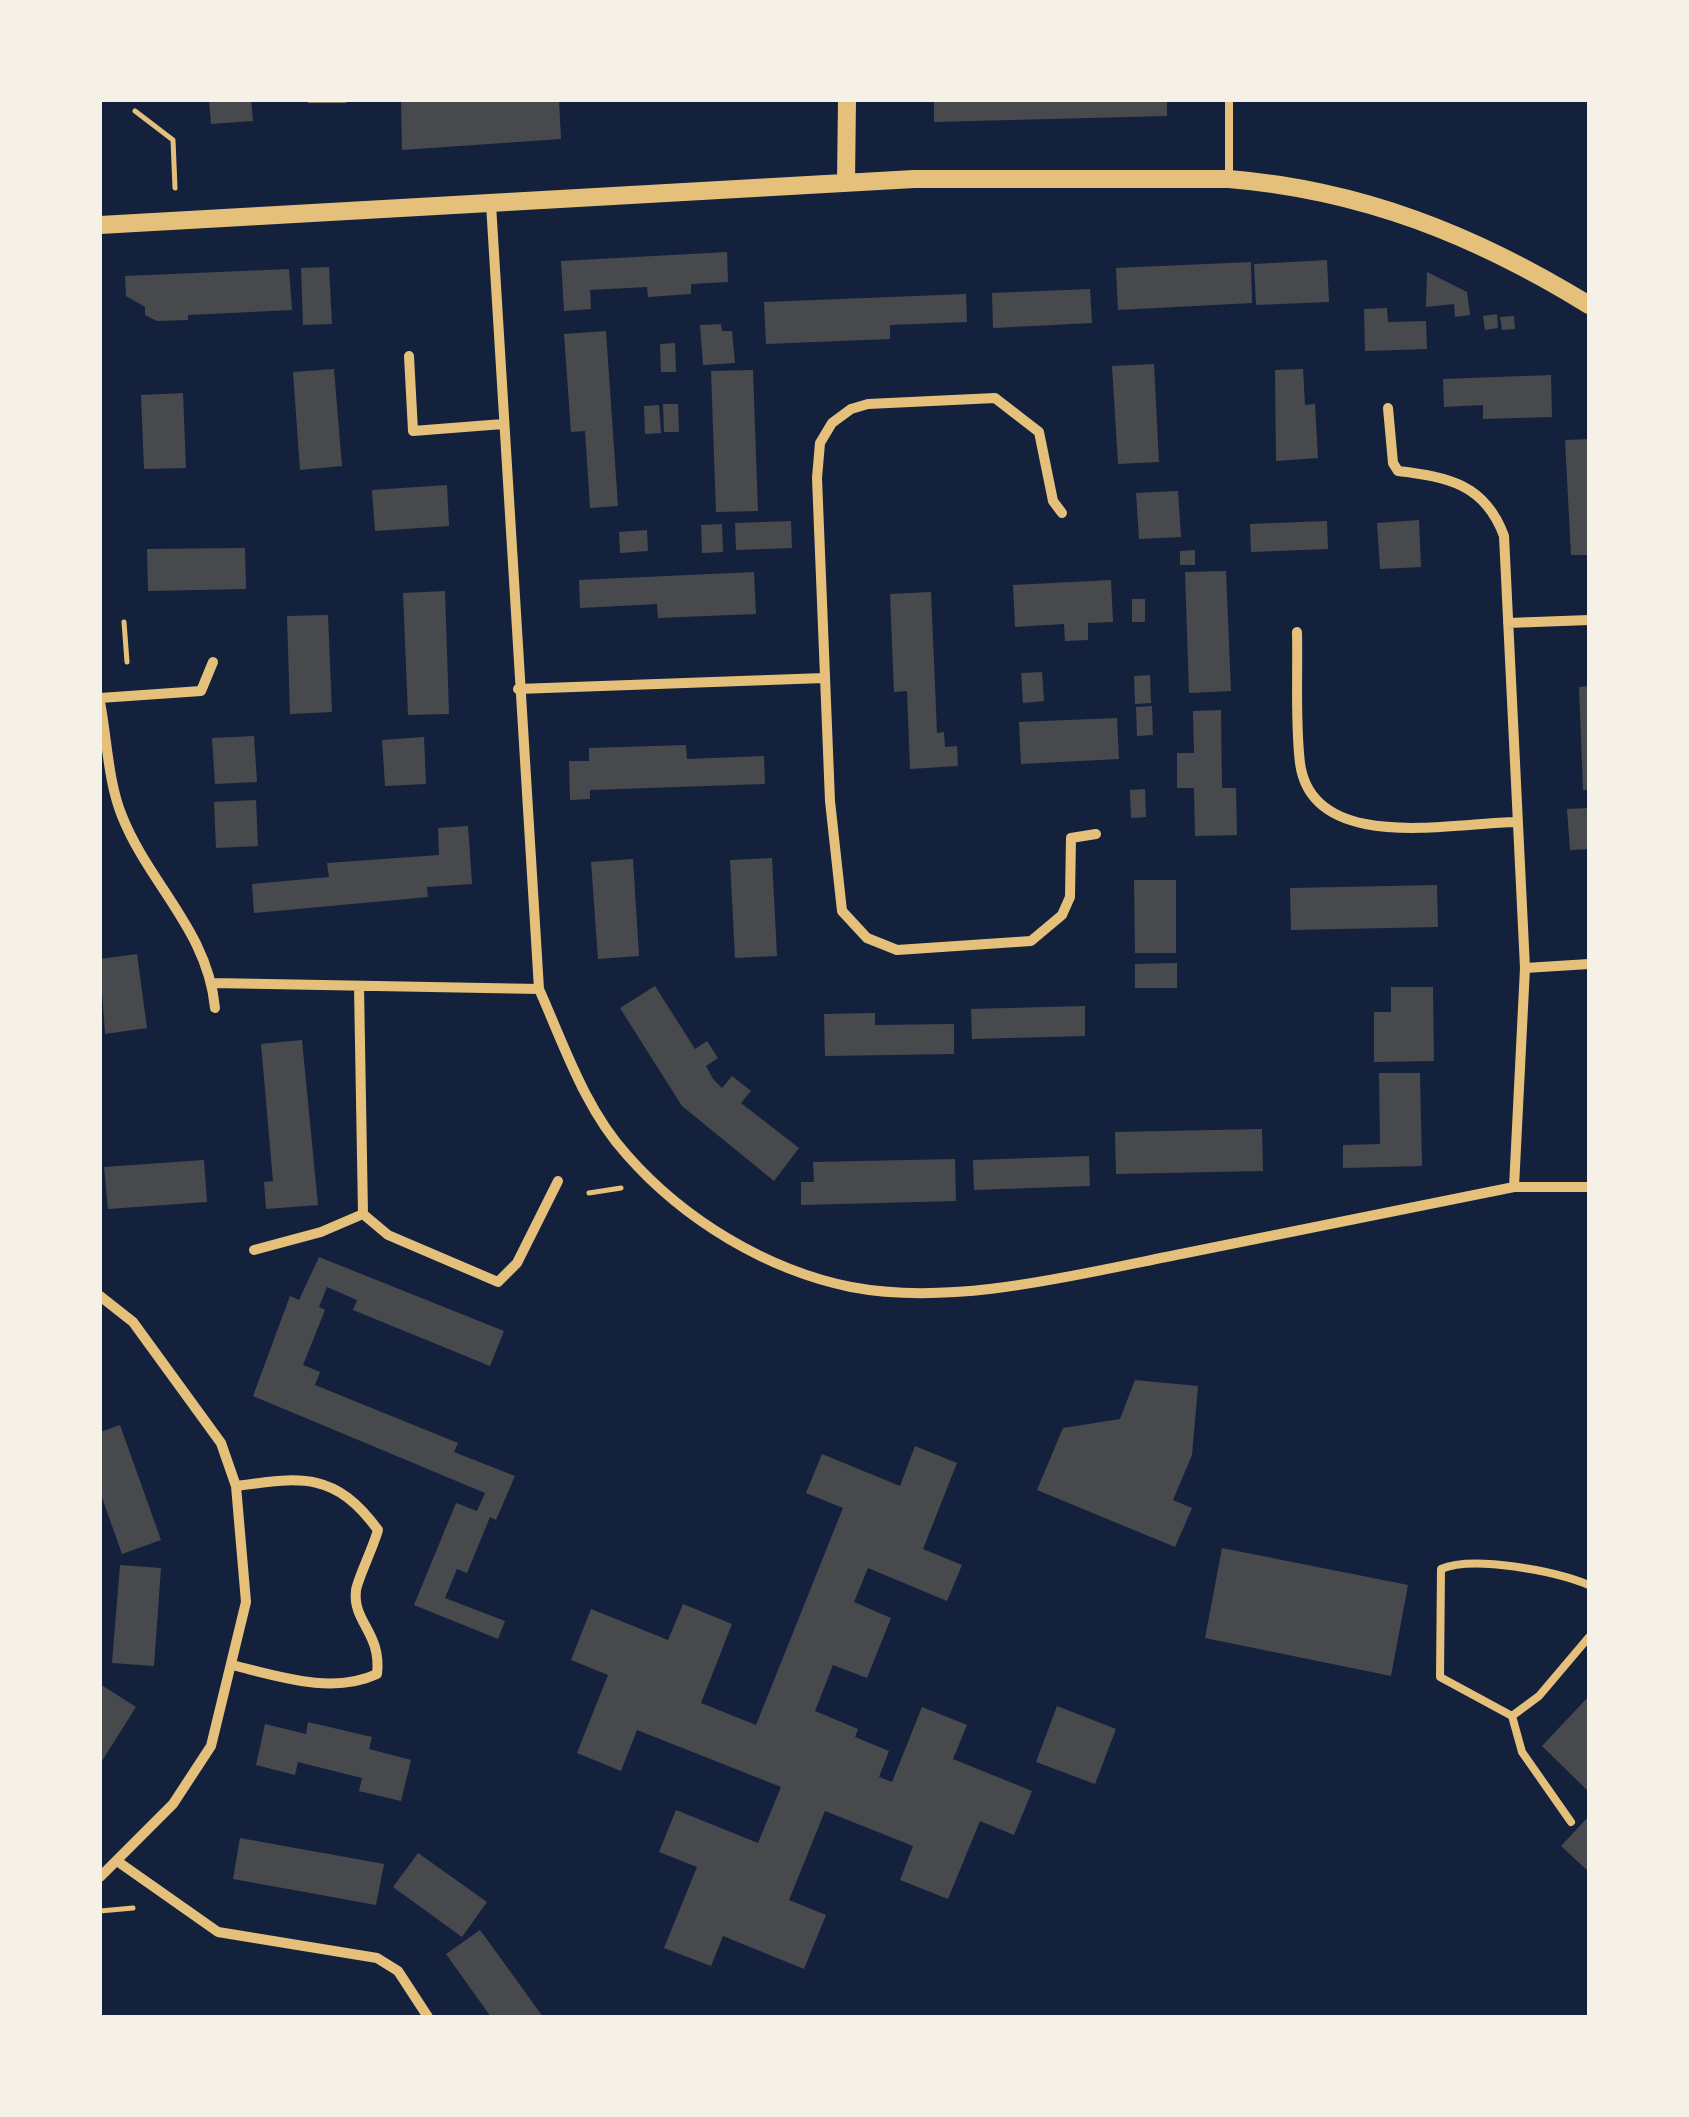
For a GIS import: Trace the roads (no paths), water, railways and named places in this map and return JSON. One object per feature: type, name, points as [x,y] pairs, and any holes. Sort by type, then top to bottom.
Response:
[{"type":"street","points":[[846,182],[848,100]]},
{"type":"street","points":[[100,224],[846,182],[1229,179],[1280,183],[1382,205],[1476,243],[1589,305]]},
{"type":"street","points":[[491,204],[539,989],[582,1087],[626,1154],[685,1210],[734,1242],[792,1269],[853,1287],[929,1292],[1042,1282],[1514,1187],[1589,1187]]},
{"type":"street","points":[[409,356],[413,431],[504,424]]},
{"type":"street","points":[[1062,512],[1053,501],[1039,432],[996,398],[878,402],[851,409],[832,424],[823,439],[818,465],[824,678],[842,911],[867,938],[897,950],[1031,941],[1062,916],[1070,897],[1071,838],[1096,834]]},
{"type":"street","points":[[1388,408],[1393,463],[1398,471],[1449,477],[1466,484],[1494,510],[1504,536],[1525,968],[1514,1187]]},
{"type":"street","points":[[1508,623],[1589,620]]},
{"type":"street","points":[[1297,632],[1300,766],[1310,794],[1332,816],[1368,827],[1515,822]]},
{"type":"street","points":[[213,662],[202,691],[100,700],[121,815],[197,939],[213,984],[216,1008]]},
{"type":"street","points":[[518,689],[824,678]]},
{"type":"street","points":[[1525,968],[1589,964]]},
{"type":"street","points":[[213,984],[539,989]]},
{"type":"street","points":[[359,986],[363,1214],[388,1235],[498,1282],[517,1263],[558,1182]]},
{"type":"street","points":[[254,1250],[321,1232],[363,1214]]},
{"type":"street","points":[[100,1296],[133,1322],[221,1443],[236,1486],[246,1602],[211,1746],[173,1804],[100,1876]]},
{"type":"street","points":[[232,1665],[328,1684],[360,1682],[377,1674],[380,1652],[358,1612],[356,1589],[378,1530],[360,1505],[324,1482],[287,1477],[236,1486]]},
{"type":"street","points":[[118,1861],[218,1932],[376,1958],[398,1971],[428,2017]]},
{"type":"lane","points":[[1229,100],[1229,179]]},
{"type":"lane","points":[[1571,1822],[1522,1752],[1512,1716],[1440,1677],[1441,1569],[1460,1561],[1589,1584]]},
{"type":"lane","points":[[1512,1716],[1539,1696],[1589,1638]]}]
